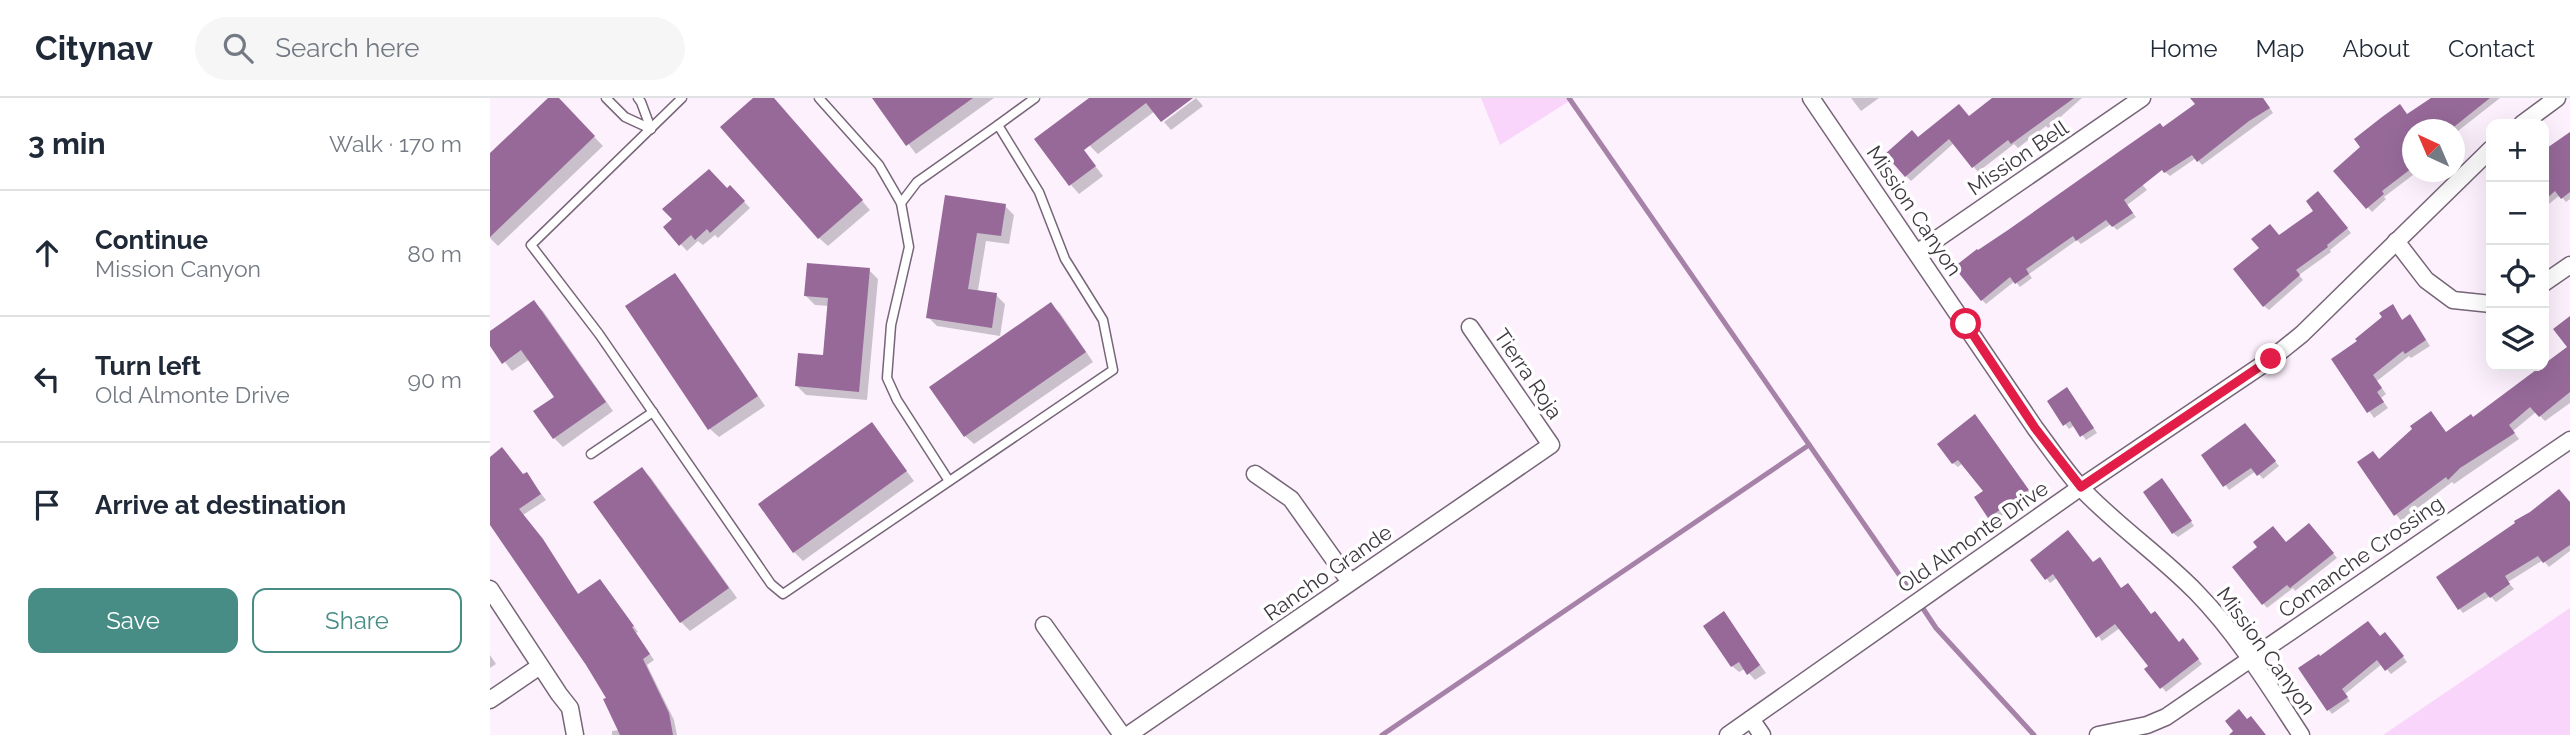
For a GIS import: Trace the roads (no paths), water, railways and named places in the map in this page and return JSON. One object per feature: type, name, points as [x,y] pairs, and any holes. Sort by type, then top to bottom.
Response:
[{"type":"street","name":"Mission Canyon","points":[[1811,98],[2035,428],[2081,487],[2197,594],[2250,660],[2301,735]]},
{"type":"street","name":"Mission Bell","points":[[1917,252],[2142,98]]},
{"type":"street","points":[[2529,119],[2557,98]]},
{"type":"street","name":"Old Almonte Drive","points":[[1728,735],[2081,487],[2271,359],[2302,334],[2486,154]]},
{"type":"street","points":[[2396,241],[2426,280],[2453,300],[2486,303]]},
{"type":"street","points":[[2549,280],[2570,265]]},
{"type":"street","name":"Tierra Roja","points":[[1470,327],[1551,445]]},
{"type":"street","name":"Comanche Crossing","points":[[2098,735],[2147,725],[2166,717],[2570,440]]},
{"type":"street","name":"Rancho Grande","points":[[1128,735],[1551,445]]},
{"type":"street","points":[[1255,474],[1291,499],[1350,582]]},
{"type":"street","points":[[490,589],[570,708],[575,735]]},
{"type":"street","points":[[1044,625],[1122,735]]},
{"type":"street","points":[[490,700],[540,666]]},
{"type":"street","points":[[1751,719],[1762,735]]},
{"type":"lane","points":[[606,98],[625,117],[651,130]]},
{"type":"lane","points":[[638,98],[651,130]]},
{"type":"lane","points":[[682,98],[531,245],[599,334],[771,584],[783,594],[1113,370],[1103,320],[1065,259],[1039,192],[998,125]]},
{"type":"lane","points":[[819,98],[879,165],[901,203],[909,247],[891,326],[887,378],[897,400],[949,481]]},
{"type":"lane","points":[[901,203],[917,182],[1035,98]]},
{"type":"lane","points":[[592,454],[653,412]]},
{"type":"waterway","points":[[1569,98],[1907,586]]},
{"type":"waterway","points":[[1382,735],[1809,445]]},
{"type":"waterway","points":[[1924,610],[1936,628],[2034,735]]}]
